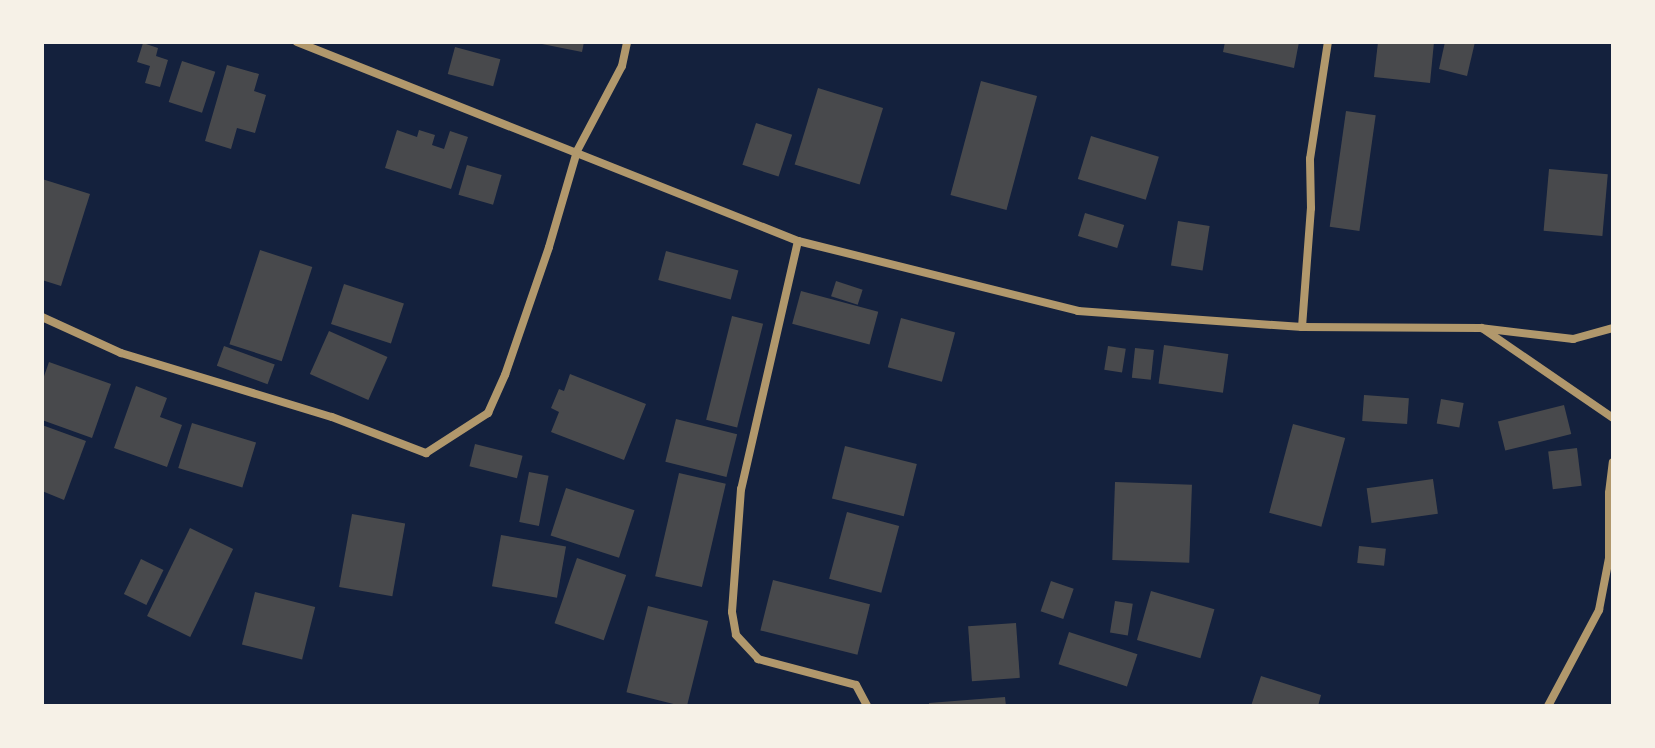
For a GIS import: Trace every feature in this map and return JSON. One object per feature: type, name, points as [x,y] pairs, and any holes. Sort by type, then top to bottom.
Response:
[{"type":"street","points":[[297,42],[798,241],[1078,311],[1302,327],[1480,328],[1573,339],[1613,328]]},
{"type":"street","points":[[42,317],[121,353],[332,417],[426,453],[488,413],[539,275],[577,151],[622,66],[627,42]]},
{"type":"street","points":[[1302,327],[1310,236],[1310,159],[1328,42]]},
{"type":"street","points":[[798,241],[741,489],[732,612],[736,635],[758,659],[856,685],[867,706]]},
{"type":"street","points":[[1480,328],[1613,418]]},
{"type":"street","points":[[1548,706],[1599,610],[1609,558],[1609,493],[1613,462]]},
{"type":"building","points":[[532,42],[584,42],[582,52]]},
{"type":"building","points":[[1225,42],[1299,42],[1294,68],[1223,52]]},
{"type":"building","points":[[1378,42],[1434,42],[1430,83],[1374,77]]},
{"type":"building","points":[[1445,42],[1475,42],[1467,76],[1439,69]]},
{"type":"building","points":[[143,43],[158,48],[156,56],[168,60],[160,87],[145,83],[150,66],[137,62]]},
{"type":"building","points":[[455,47],[500,59],[493,86],[448,74]]},
{"type":"building","points":[[182,61],[215,72],[202,113],[169,102]]},
{"type":"building","points":[[227,65],[259,74],[254,91],[266,95],[255,133],[237,128],[231,149],[205,141]]},
{"type":"building","points":[[981,81],[1037,96],[1006,210],[950,195]]},
{"type":"building","points":[[818,88],[883,108],[860,184],[795,165]]},
{"type":"building","points":[[1346,111],[1376,115],[1359,231],[1330,227]]},
{"type":"building","points":[[756,123],[792,135],[779,177],[742,165]]},
{"type":"building","points":[[397,130],[417,137],[419,130],[435,135],[432,145],[444,149],[450,131],[468,137],[451,189],[385,168]]},
{"type":"building","points":[[1091,136],[1159,157],[1146,200],[1078,179]]},
{"type":"building","points":[[467,165],[502,175],[493,205],[458,195]]},
{"type":"building","points":[[1549,169],[1608,174],[1602,236],[1544,231]]},
{"type":"building","points":[[42,179],[90,194],[61,286],[42,280]]},
{"type":"building","points":[[1085,213],[1124,225],[1117,248],[1078,236]]},
{"type":"building","points":[[1178,221],[1210,226],[1203,270],[1171,265]]},
{"type":"building","points":[[260,250],[312,267],[282,361],[229,344]]},
{"type":"building","points":[[666,251],[738,270],[731,299],[658,280]]},
{"type":"building","points":[[836,281],[863,290],[858,305],[831,296]]},
{"type":"building","points":[[344,284],[404,303],[391,343],[331,324]]},
{"type":"building","points":[[801,291],[878,312],[869,345],[792,324]]},
{"type":"building","points":[[732,316],[763,324],[737,428],[706,420]]},
{"type":"building","points":[[901,318],[955,332],[942,382],[888,367]]},
{"type":"building","points":[[329,331],[387,357],[368,400],[310,374]]},
{"type":"building","points":[[1164,345],[1228,354],[1223,393],[1159,384]]},
{"type":"building","points":[[224,346],[275,364],[268,384],[217,366]]},
{"type":"building","points":[[1108,346],[1126,349],[1122,373],[1104,370]]},
{"type":"building","points":[[1135,348],[1154,350],[1151,380],[1132,378]]},
{"type":"building","points":[[49,362],[111,384],[92,438],[42,420],[42,382]]},
{"type":"building","points":[[570,374],[646,404],[624,460],[551,432],[559,412],[551,408],[559,389],[564,391]]},
{"type":"building","points":[[136,386],[167,398],[160,417],[182,425],[167,467],[114,448]]},
{"type":"building","points":[[1364,395],[1409,398],[1407,424],[1362,421]]},
{"type":"building","points":[[1441,399],[1464,403],[1459,428],[1437,424]]},
{"type":"building","points":[[1564,405],[1571,434],[1505,451],[1498,421]]},
{"type":"building","points":[[676,419],[737,434],[726,477],[665,462]]},
{"type":"building","points":[[192,423],[256,443],[242,488],[178,468]]},
{"type":"building","points":[[1293,424],[1345,438],[1321,527],[1269,513]]},
{"type":"building","points":[[42,425],[86,441],[64,500],[42,491]]},
{"type":"building","points":[[475,444],[523,456],[517,478],[469,466]]},
{"type":"building","points":[[845,446],[917,464],[904,516],[832,498]]},
{"type":"building","points":[[1577,448],[1582,486],[1553,489],[1548,452]]},
{"type":"building","points":[[529,472],[549,476],[539,526],[519,522]]},
{"type":"building","points":[[679,473],[726,484],[702,587],[655,576]]},
{"type":"building","points":[[1433,479],[1438,514],[1372,523],[1367,488]]},
{"type":"building","points":[[1115,482],[1192,485],[1189,563],[1112,560]]},
{"type":"building","points":[[566,488],[634,510],[619,558],[551,536]]},
{"type":"building","points":[[847,512],[899,526],[881,593],[829,579]]},
{"type":"building","points":[[352,514],[405,523],[392,596],[339,587]]},
{"type":"building","points":[[190,528],[233,549],[190,637],[147,616]]},
{"type":"building","points":[[501,535],[566,546],[557,598],[492,586]]},
{"type":"building","points":[[1359,546],[1386,549],[1384,566],[1357,563]]},
{"type":"building","points":[[577,558],[626,575],[604,640],[555,623]]},
{"type":"building","points":[[141,559],[163,570],[146,605],[124,594]]},
{"type":"building","points":[[773,580],[870,604],[857,655],[760,630]]},
{"type":"building","points":[[1051,581],[1074,589],[1063,619],[1041,611]]},
{"type":"building","points":[[1151,591],[1214,609],[1200,658],[1137,640]]},
{"type":"building","points":[[255,592],[315,607],[302,659],[242,644]]},
{"type":"building","points":[[1115,601],[1133,604],[1128,635],[1110,633]]},
{"type":"building","points":[[648,606],[708,621],[687,706],[626,692]]},
{"type":"building","points":[[1016,623],[1020,678],[972,681],[968,626]]},
{"type":"building","points":[[1069,632],[1137,654],[1127,687],[1058,664]]},
{"type":"building","points":[[1261,676],[1321,695],[1318,706],[1251,706]]},
{"type":"building","points":[[1005,697],[1006,706],[929,706],[929,703]]}]
